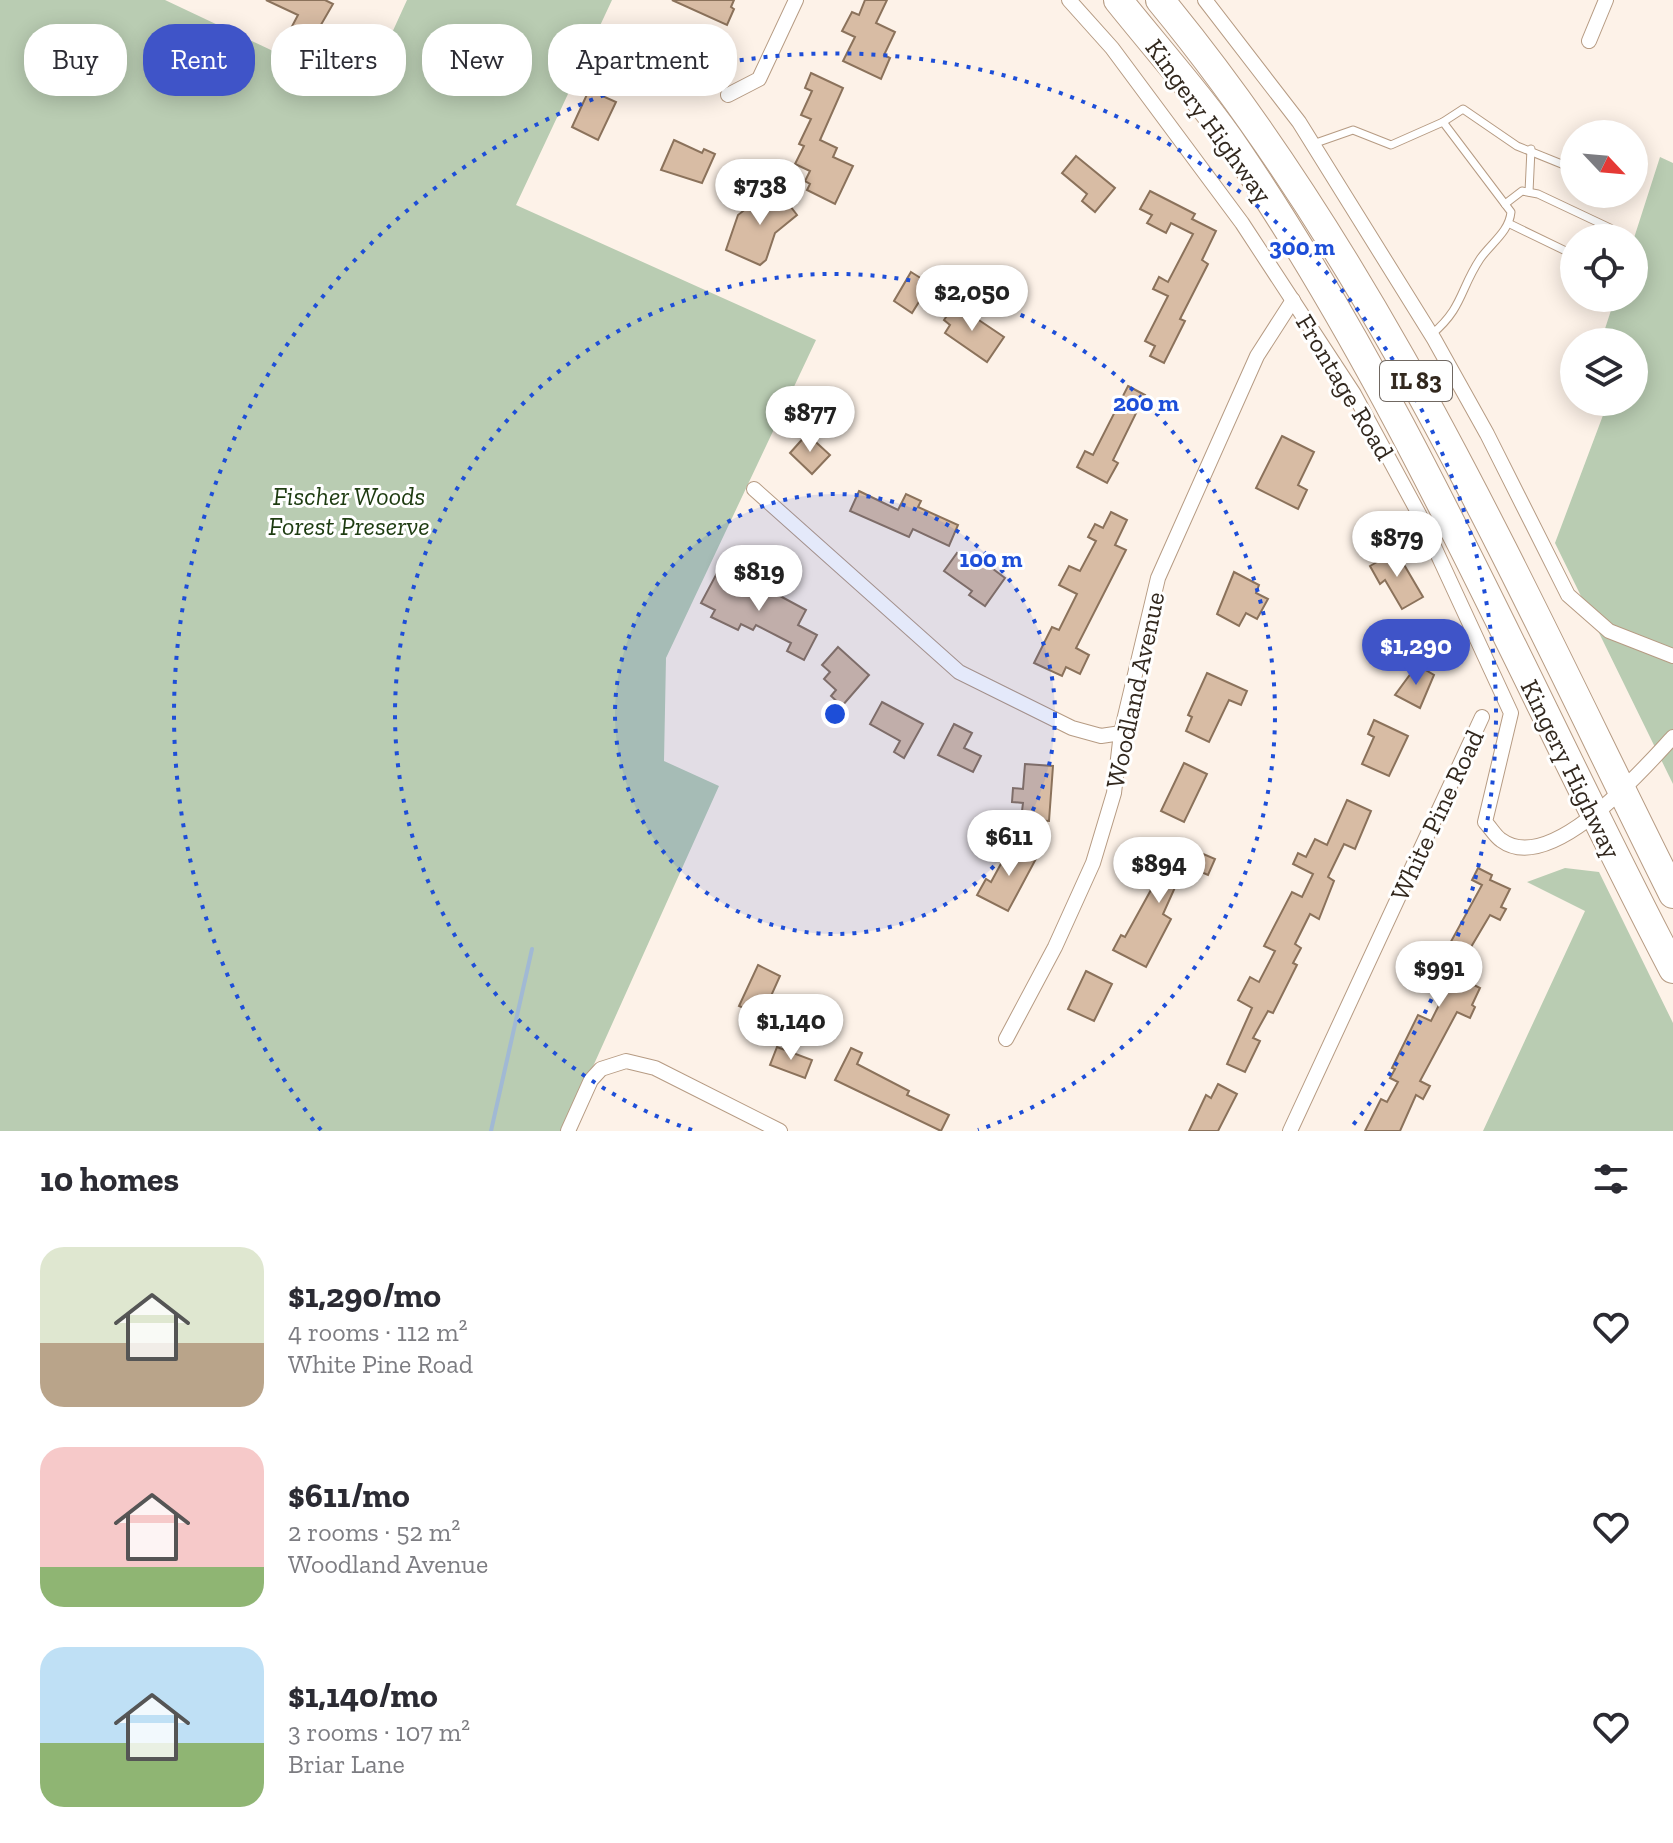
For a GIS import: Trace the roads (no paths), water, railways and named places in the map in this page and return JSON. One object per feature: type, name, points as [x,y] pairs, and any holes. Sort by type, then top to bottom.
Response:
[{"type":"highway","name":"Kingery Highway","points":[[1118,0],[1237,150],[1339,314],[1438,497],[1593,816],[1673,969]]},
{"type":"highway","name":"Kingery Highway","points":[[1160,0],[1279,156],[1429,403],[1673,894]]},
{"type":"street","points":[[737,90],[759,79],[796,0]]},
{"type":"street","name":"Frontage Road","points":[[1069,0],[1112,48],[1242,223],[1354,394],[1419,514],[1511,713],[1503,757],[1488,797],[1485,822],[1502,841],[1532,846],[1555,840],[1593,816],[1622,792],[1673,737]]},
{"type":"street","points":[[1205,0],[1313,144],[1431,334],[1487,434],[1568,595],[1609,631],[1673,656]]},
{"type":"street","points":[[1589,41],[1606,0]]},
{"type":"street","name":"Woodland Avenue","points":[[1006,1039],[1055,947],[1093,863],[1114,793],[1121,733],[1158,578],[1257,356],[1293,300]]},
{"type":"street","points":[[754,489],[959,672],[1072,728],[1101,736],[1121,733]]},
{"type":"street","name":"White Pine Road","points":[[1290,1131],[1482,717]]},
{"type":"street","points":[[568,1131],[591,1080],[613,1063],[639,1062],[780,1131]]},
{"type":"lane","points":[[1313,144],[1353,130],[1391,145],[1443,122],[1463,109],[1517,146],[1560,162]]},
{"type":"lane","points":[[1431,334],[1459,306],[1479,261],[1510,224],[1511,212],[1443,122]]},
{"type":"lane","points":[[1529,192],[1531,149]]},
{"type":"lane","points":[[1505,204],[1522,191],[1529,192],[1601,224]]},
{"type":"lane","points":[[1510,224],[1560,248]]},
{"type":"waterway","points":[[491,1131],[532,949]]},
{"type":"park label","name":"Fischer Woods Forest Preserve","points":[[349,511]]}]
